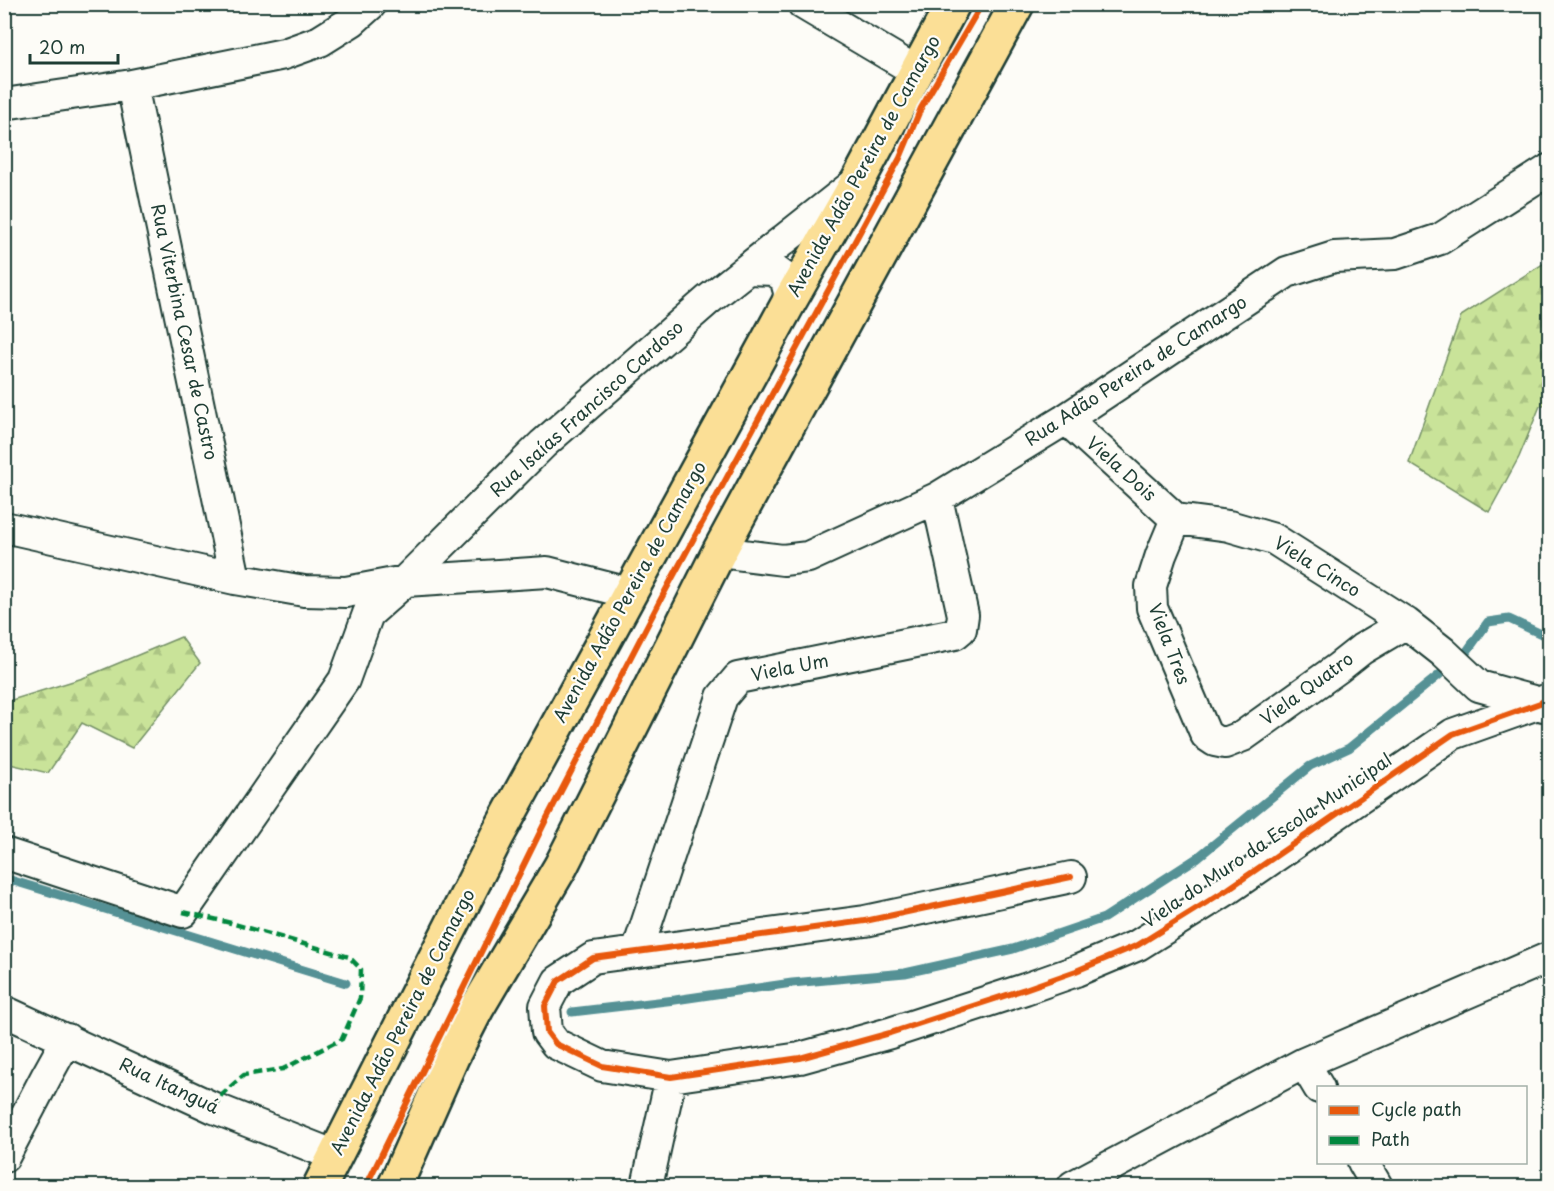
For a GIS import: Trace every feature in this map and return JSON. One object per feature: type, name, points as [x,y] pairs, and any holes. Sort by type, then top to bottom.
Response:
[{"type":"main road","name":"Avenida Adão Pereira de Camargo","points":[[320,1186],[497,836],[953,4]]},
{"type":"main road","points":[[395,1186],[477,1008],[561,866],[720,552],[1017,4]]},
{"type":"street","points":[[4,104],[132,85],[284,54],[320,41],[352,21],[372,4]]},
{"type":"street","points":[[803,4],[916,71]]},
{"type":"street","name":"Rua Viterbina Cesar de Castro","points":[[132,85],[235,579]]},
{"type":"street","name":"Rua Adão Pereira de Camargo","points":[[720,552],[783,560],[808,557],[937,498],[1066,419],[1287,272],[1334,257],[1395,254],[1440,239],[1550,169]]},
{"type":"street","name":"Rua Isaías Francisco Cardoso","points":[[4,853],[183,912],[344,680],[368,614],[405,581],[543,444],[708,300],[858,181]]},
{"type":"street","points":[[748,269],[774,270],[785,278],[789,292],[788,304]]},
{"type":"street","name":"Viela Dois","points":[[1066,419],[1176,519]]},
{"type":"street","name":"Viela Um","points":[[637,952],[722,697],[738,678],[955,634],[961,629],[963,615],[937,498]]},
{"type":"street","name":"Viela Cinco","points":[[1176,519],[1229,525],[1274,539],[1406,623],[1443,652],[1479,686],[1546,704]]},
{"type":"street","name":"Viela Tres","points":[[1176,519],[1151,586],[1152,608],[1206,735]]},
{"type":"street","points":[[4,527],[235,579],[304,591],[346,592],[405,581],[547,572],[629,593]]},
{"type":"street","name":"Viela Quatro","points":[[1206,735],[1215,741],[1225,743],[1243,736],[1362,649],[1406,623]]},
{"type":"street","name":"Viela do Muro da Escola Municipal","points":[[1071,877],[865,921],[594,958],[558,981],[545,1006],[547,1032],[555,1044],[602,1066],[671,1077],[800,1058],[890,1033],[1025,989],[1138,945],[1228,889],[1453,734],[1546,704]]},
{"type":"street","points":[[1073,1186],[1312,1075],[1550,957]]},
{"type":"street","name":"Rua Itanguá","points":[[4,1011],[214,1108],[336,1156]]},
{"type":"street","points":[[4,1157],[67,1039]]},
{"type":"street","points":[[647,1186],[671,1077]]},
{"type":"street","points":[[1364,1164],[1377,1186]]},
{"type":"green space","points":[[1549,260],[1549,403],[1540,406],[1519,457],[1489,512],[1409,463],[1461,316]]},
{"type":"green space","points":[[181,637],[200,663],[132,748],[82,723],[48,773],[5,763],[5,702],[83,678]]},
{"type":"waterway","points":[[572,1012],[792,983],[905,973],[1013,949],[1104,918],[1197,858],[1310,766],[1349,748],[1465,654],[1488,622],[1509,619],[1550,638]]},
{"type":"waterway","points":[[4,878],[346,983]]},
{"type":"marked path","points":[[183,912],[231,923],[349,957],[361,969],[360,998],[342,1039],[283,1069],[244,1075],[222,1094],[214,1108]]},
{"type":"cycle path","points":[[366,1186],[546,820],[662,597],[900,158],[921,108],[982,4]]},
{"type":"cycle path","points":[[1071,877],[865,921],[593,958],[558,981],[545,1006],[547,1032],[556,1044],[602,1066],[671,1077],[800,1058],[890,1033],[1025,989],[1138,945],[1228,889],[1453,734],[1550,698]]}]
